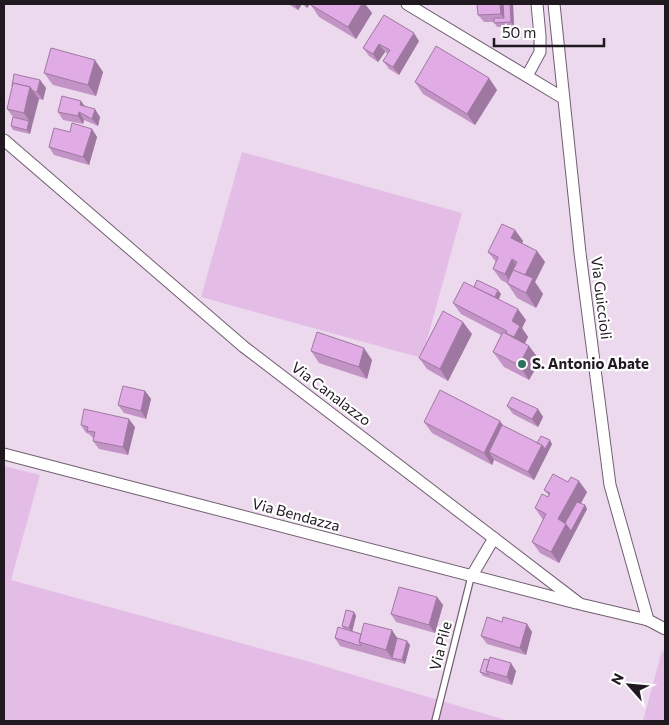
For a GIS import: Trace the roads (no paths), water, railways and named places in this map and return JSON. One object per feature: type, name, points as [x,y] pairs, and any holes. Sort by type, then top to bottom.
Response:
[{"type":"street","points":[[407,4],[563,98]]},
{"type":"street","points":[[527,76],[540,52],[537,4]]},
{"type":"street","name":"Via Guiccioli","points":[[554,4],[580,254],[610,485],[648,620]]},
{"type":"street","name":"Via Canalazzo","points":[[4,140],[244,347],[580,604],[648,620],[665,629]]},
{"type":"street","name":"Via Bendazza","points":[[4,454],[580,604]]},
{"type":"street","points":[[471,577],[494,538]]},
{"type":"lane","name":"Via Pile","points":[[435,721],[471,577]]},
{"type":"place","name":"S. Antonio Abate","points":[[522,364]]}]
